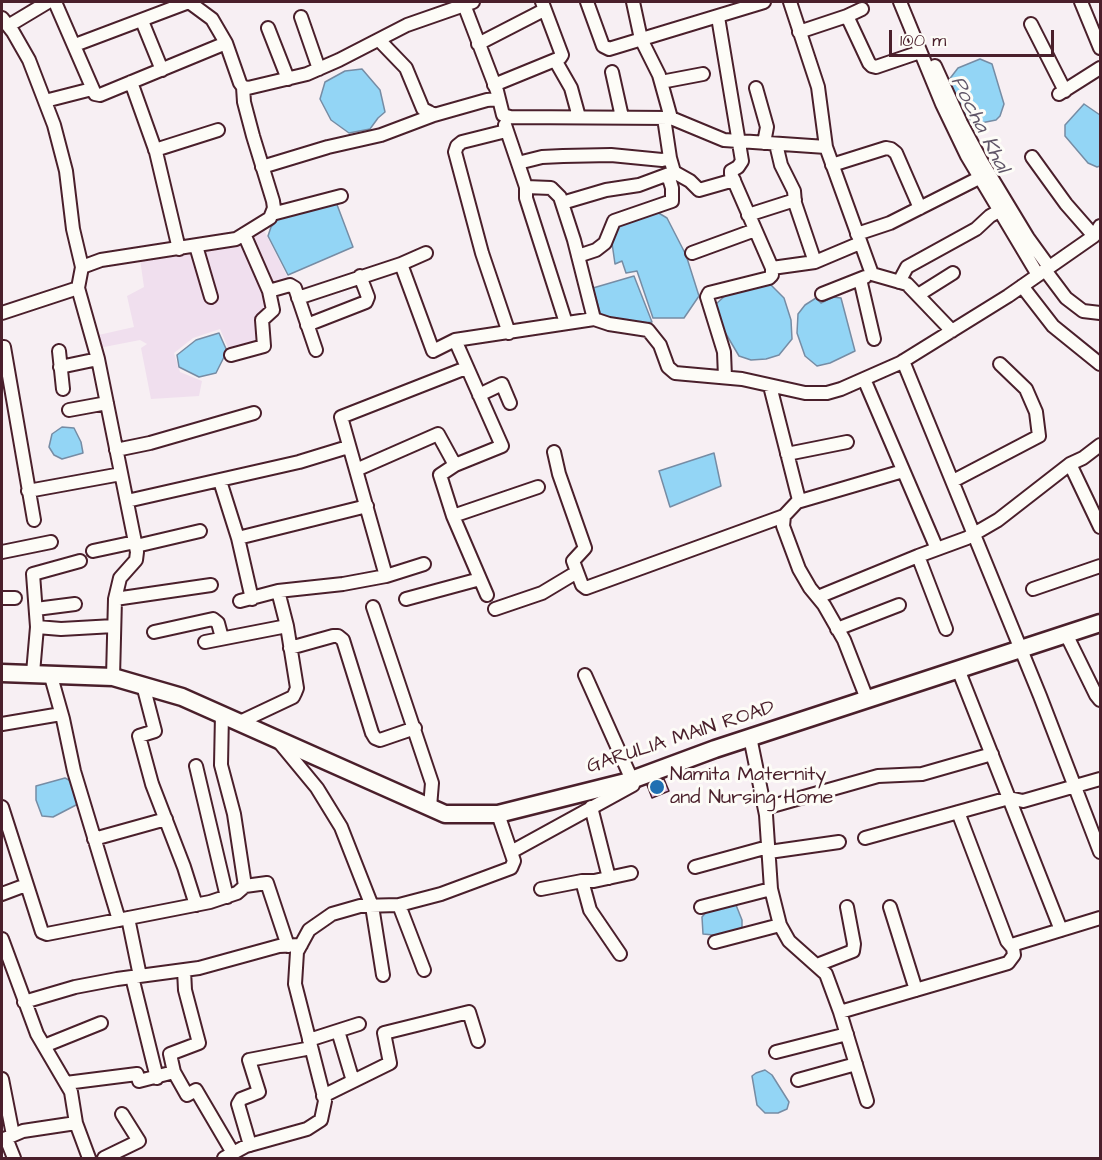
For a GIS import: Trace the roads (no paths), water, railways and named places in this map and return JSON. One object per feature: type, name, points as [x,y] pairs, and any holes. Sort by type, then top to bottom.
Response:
[{"type":"street","points":[[48,2],[6,28],[29,60],[45,101],[66,171],[73,229],[82,267],[78,288],[98,359],[136,544],[136,560],[120,578],[115,599],[113,677]]},
{"type":"street","points":[[55,2],[95,94],[100,95],[226,43]]},
{"type":"street","points":[[75,45],[194,2],[212,19],[226,43],[243,87],[244,102],[273,201],[270,218],[236,239],[101,260],[82,267]]},
{"type":"street","points":[[587,2],[603,46],[609,49],[723,11],[764,2]]},
{"type":"street","points":[[578,256],[596,250],[605,243],[614,221],[672,201],[667,118],[661,82],[641,39],[634,2]]},
{"type":"street","points":[[790,2],[818,87],[826,147],[858,239],[866,276],[874,339]]},
{"type":"street","points":[[900,2],[942,104],[967,156],[999,211],[1066,297],[1083,311],[1101,313]]},
{"type":"street","points":[[907,2],[966,133],[1028,238],[1044,270]]},
{"type":"street","points":[[1081,2],[1101,48]]},
{"type":"street","points":[[243,87],[248,88],[288,79],[319,69],[407,25],[466,3],[526,187],[526,198],[566,323]]},
{"type":"street","points":[[478,44],[543,6],[562,51],[562,55],[555,60],[494,85]]},
{"type":"street","points":[[799,32],[862,9]]},
{"type":"street","points":[[723,11],[742,161],[731,171],[772,268],[772,275],[769,278],[709,293],[707,297],[724,352],[725,377]]},
{"type":"street","points":[[847,16],[872,66],[876,67],[920,52]]},
{"type":"street","points":[[301,17],[319,69]]},
{"type":"street","points":[[142,21],[162,70]]},
{"type":"street","points":[[1031,24],[1061,93],[1101,68]]},
{"type":"street","points":[[268,28],[288,79]]},
{"type":"street","points":[[379,40],[406,68],[423,109],[434,115]]},
{"type":"street","points":[[555,60],[570,88],[579,117]]},
{"type":"street","points":[[612,72],[622,117]]},
{"type":"street","points":[[661,82],[703,74]]},
{"type":"street","points":[[131,82],[155,150],[179,249]]},
{"type":"street","points":[[756,88],[770,144],[794,191],[815,262]]},
{"type":"street","points":[[45,101],[92,89]]},
{"type":"street","points":[[262,166],[381,135],[434,115],[498,99]]},
{"type":"street","points":[[503,116],[667,118],[724,140],[826,147]]},
{"type":"street","points":[[155,150],[218,130]]},
{"type":"street","points":[[506,131],[462,142],[457,146],[455,152],[482,253],[509,333]]},
{"type":"street","points":[[832,165],[886,148],[891,149],[896,153],[920,208]]},
{"type":"street","points":[[518,163],[542,157],[563,156],[611,155],[662,160],[670,158]]},
{"type":"street","points":[[400,264],[433,351],[455,340],[594,319],[609,324],[648,330],[660,345],[668,367],[675,373],[742,379],[816,394],[841,389],[903,361],[1022,286],[1097,231],[1066,204],[1032,157]]},
{"type":"street","points":[[562,203],[606,190],[639,185],[671,173],[690,181],[699,190],[734,180]]},
{"type":"street","points":[[772,268],[815,262],[980,178]]},
{"type":"street","points":[[526,187],[551,188],[560,197],[594,319]]},
{"type":"street","points":[[272,214],[340,196]]},
{"type":"street","points":[[748,215],[795,200]]},
{"type":"street","points":[[899,282],[907,267],[976,229],[999,211]]},
{"type":"street","points":[[692,253],[755,230]]},
{"type":"street","points":[[231,355],[264,346],[262,320],[273,310],[269,291],[244,234]]},
{"type":"street","points":[[196,246],[211,297]]},
{"type":"street","points":[[298,298],[426,253]]},
{"type":"street","points":[[918,295],[953,273]]},
{"type":"street","points":[[307,325],[366,302],[368,297],[360,276]]},
{"type":"street","points":[[822,294],[866,276],[907,284],[952,331]]},
{"type":"street","points":[[269,291],[293,285],[316,350]]},
{"type":"street","points":[[1022,286],[1053,326],[1101,364]]},
{"type":"street","points":[[2,313],[78,288]]},
{"type":"street","points":[[455,340],[502,446],[455,465],[440,475],[453,516],[487,594]]},
{"type":"street","points":[[2,347],[4,347],[34,520]]},
{"type":"street","points":[[58,351],[63,389]]},
{"type":"street","points":[[60,367],[98,359]]},
{"type":"street","points":[[903,361],[1075,787],[1096,830],[1101,852]]},
{"type":"street","points":[[953,482],[1038,436],[1036,412],[1026,389],[1000,364]]},
{"type":"street","points":[[386,576],[341,417],[466,368]]},
{"type":"street","points":[[864,379],[937,549]]},
{"type":"street","points":[[479,395],[502,384],[510,403]]},
{"type":"street","points":[[554,452],[559,474],[585,548],[573,561],[582,585],[586,588],[591,587],[784,516],[799,500],[770,386]]},
{"type":"street","points":[[69,410],[107,403]]},
{"type":"street","points":[[116,450],[150,443],[254,412]]},
{"type":"street","points":[[356,470],[438,434],[455,465]]},
{"type":"street","points":[[788,454],[847,442]]},
{"type":"street","points":[[818,597],[967,538],[998,520],[1070,464],[1101,445]]},
{"type":"street","points":[[127,501],[299,462],[348,447]]},
{"type":"street","points":[[1070,464],[1101,527]]},
{"type":"street","points":[[797,502],[903,471]]},
{"type":"street","points":[[28,491],[121,474]]},
{"type":"street","points":[[220,481],[238,538],[246,600],[278,591],[342,584],[386,576],[423,564]]},
{"type":"street","points":[[453,516],[538,487]]},
{"type":"street","points":[[1088,501],[1101,495]]},
{"type":"street","points":[[238,538],[366,506]]},
{"type":"street","points":[[784,516],[783,526],[799,569],[837,629],[867,699]]},
{"type":"street","points":[[93,551],[200,531]]},
{"type":"street","points":[[2,552],[51,542]]},
{"type":"street","points":[[918,556],[946,629]]},
{"type":"street","points":[[80,561],[33,574],[41,673],[61,714],[74,771],[94,839],[123,919],[157,1078]]},
{"type":"street","points":[[1033,589],[1101,566]]},
{"type":"street","points":[[495,609],[542,593],[577,572]]},
{"type":"street","points":[[406,599],[480,579]]},
{"type":"street","points":[[115,599],[211,585]]},
{"type":"street","points":[[240,722],[293,697],[297,688],[287,626],[278,591]]},
{"type":"street","points":[[2,598],[15,598]]},
{"type":"street","points":[[36,609],[75,604]]},
{"type":"street","points":[[837,629],[899,605]]},
{"type":"street","points":[[373,607],[432,783],[430,807]]},
{"type":"street","points":[[154,632],[213,619],[218,623],[222,638]]},
{"type":"street","name":"GARULIA MAIN ROAD","points":[[2,673],[113,677],[142,685],[182,697],[222,714],[445,814],[498,814],[637,778],[750,737],[1101,623]]},
{"type":"street","points":[[37,627],[114,626]]},
{"type":"street","points":[[205,642],[287,626]]},
{"type":"street","points":[[1066,634],[1096,695],[1101,700]]},
{"type":"street","points":[[290,648],[338,636],[343,640],[375,738],[380,740],[415,728]]},
{"type":"street","points":[[958,669],[1061,930]]},
{"type":"street","points":[[510,852],[635,784],[637,778],[585,675]]},
{"type":"street","points":[[142,685],[155,731],[139,736],[152,784],[196,905]]},
{"type":"street","points":[[2,724],[61,714]]},
{"type":"street","points":[[222,714],[221,765],[234,814],[245,886]]},
{"type":"street","points":[[750,737],[765,808],[771,889],[780,925],[789,941],[826,974],[867,1101]]},
{"type":"street","points":[[276,739],[317,788],[350,848],[372,906],[383,975]]},
{"type":"street","points":[[765,808],[878,776],[922,774],[992,754]]},
{"type":"street","points":[[196,766],[227,897]]},
{"type":"street","points":[[865,838],[1009,798],[1023,801],[1101,779]]},
{"type":"street","points":[[2,807],[42,932],[47,934],[196,905],[237,894],[245,886],[267,883],[297,952],[295,984],[325,1101],[321,1120],[307,1129],[250,1145],[228,1156],[196,1090],[187,1095],[174,1072],[170,1054],[200,1043],[185,990],[184,970]]},
{"type":"street","points":[[591,807],[609,878]]},
{"type":"street","points":[[840,1012],[1008,963],[1014,955],[958,812]]},
{"type":"street","points":[[24,1002],[75,987],[199,968],[279,946],[295,946],[309,930],[333,914],[360,906],[399,905],[441,894],[511,868],[514,861],[498,814]]},
{"type":"street","points":[[94,839],[166,819]]},
{"type":"street","points":[[695,867],[769,850],[839,842]]},
{"type":"street","points":[[541,889],[631,873]]},
{"type":"street","points":[[582,880],[590,910],[620,954]]},
{"type":"street","points":[[2,894],[26,885]]},
{"type":"street","points":[[701,907],[771,889]]},
{"type":"street","points":[[399,905],[424,970]]},
{"type":"street","points":[[816,965],[853,951],[854,944],[847,907]]},
{"type":"street","points":[[890,907],[916,990]]},
{"type":"street","points":[[1013,948],[1015,944],[1101,918]]},
{"type":"street","points":[[716,942],[780,925]]},
{"type":"street","points":[[2,946],[37,1034],[71,1092],[76,1124],[89,1158]]},
{"type":"street","points":[[323,1096],[390,1063],[384,1033],[469,1012],[478,1041]]},
{"type":"street","points":[[44,1046],[101,1023]]},
{"type":"street","points":[[250,1145],[238,1104],[241,1099],[259,1092],[249,1060],[310,1044],[359,1024]]},
{"type":"street","points":[[338,1031],[353,1081]]},
{"type":"street","points":[[776,1052],[847,1034]]},
{"type":"street","points":[[798,1080],[856,1064]]},
{"type":"street","points":[[66,1083],[136,1074],[139,1081],[174,1072]]},
{"type":"street","points":[[2,1079],[7,1138],[14,1158]]},
{"type":"street","points":[[104,1158],[139,1141],[122,1114]]},
{"type":"street","points":[[7,1138],[23,1131],[76,1124]]},
{"type":"water","points":[[980,59],[992,64],[1004,104],[996,120],[976,124],[965,116],[948,81],[958,68]]},
{"type":"water","points":[[362,69],[380,90],[385,112],[370,129],[349,133],[331,120],[320,99],[325,82],[345,71]]},
{"type":"water","points":[[1084,104],[1100,115],[1100,166],[1097,167],[1088,163],[1065,136],[1065,125]]},
{"type":"water","points":[[336,202],[353,247],[288,275],[268,236],[271,227],[280,217]]},
{"type":"water","points":[[657,212],[667,218],[686,255],[699,296],[684,318],[653,318],[637,271],[626,273],[622,261],[615,264],[612,243],[619,222]]},
{"type":"water","points":[[634,276],[652,322],[629,326],[601,316],[593,288]]},
{"type":"water","points":[[766,280],[784,298],[791,320],[792,339],[779,355],[751,360],[739,356],[719,322],[716,304],[727,294]]},
{"type":"water","points":[[833,297],[841,298],[855,351],[830,363],[817,366],[805,356],[797,333],[798,314],[805,305],[816,298],[821,303]]},
{"type":"water","points":[[219,333],[227,351],[216,373],[199,377],[179,367],[177,355],[196,340]]},
{"type":"water","points":[[62,427],[74,428],[81,442],[83,453],[62,459],[54,455],[49,447],[52,434]]},
{"type":"water","points":[[714,453],[721,486],[670,507],[659,471]]},
{"type":"water","points":[[65,778],[71,781],[78,804],[53,817],[42,816],[36,800],[36,786]]},
{"type":"water","points":[[736,905],[742,920],[742,928],[735,934],[725,936],[703,934],[702,917],[708,910]]},
{"type":"water","points":[[765,1070],[772,1075],[789,1102],[787,1109],[778,1113],[765,1113],[757,1105],[752,1076]]},
{"type":"place","name":"Namita Maternity and Nursing Home","points":[[657,787]]},
{"type":"water label","name":"Pocha Khal","points":[[979,125]]}]
